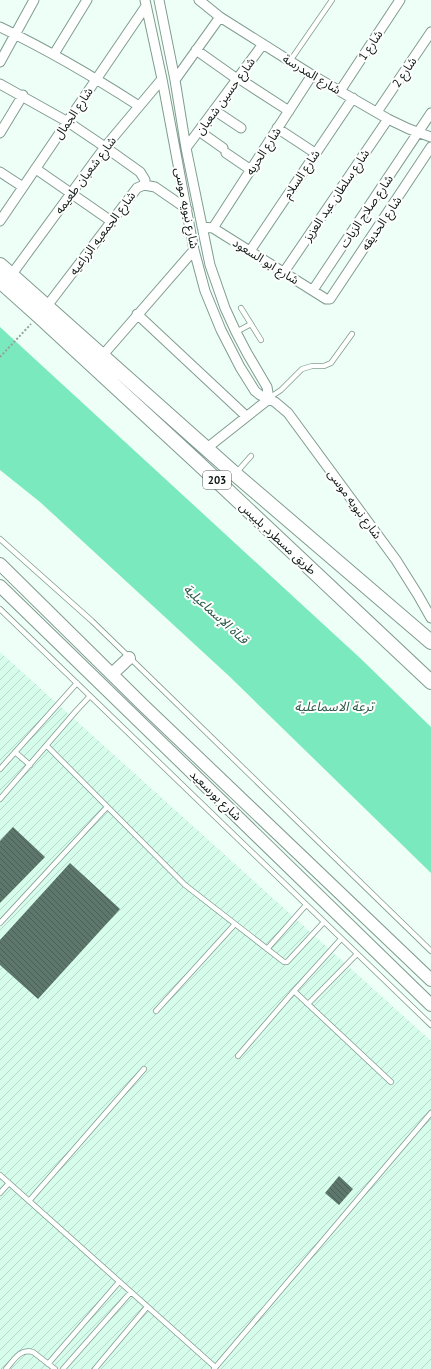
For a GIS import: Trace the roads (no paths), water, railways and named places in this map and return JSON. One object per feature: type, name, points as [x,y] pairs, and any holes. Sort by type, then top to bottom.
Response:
[{"type":"main road","name":"طريق مسطرد, بلبيس","points":[[0,265],[6,278],[190,455],[431,682]]},
{"type":"main road","name":"طريق مسطرد, بلبيس","points":[[6,278],[47,306],[235,474],[431,642]]},
{"type":"main road","name":"شارع بورسعيد","points":[[0,564],[112,674],[431,980]]},
{"type":"main road","name":"شارع بورسعيد","points":[[0,586],[431,1005]]},
{"type":"main road","points":[[112,674],[130,658]]},
{"type":"street","points":[[0,62],[34,0]]},
{"type":"street","points":[[54,54],[87,0]]},
{"type":"street","name":"شارع نبويه موسى","points":[[159,0],[175,80],[186,148],[212,273],[236,332],[267,387],[269,399]]},
{"type":"street","name":"شارع المدرسة","points":[[199,0],[209,3],[220,17],[312,75],[388,119],[418,133],[431,137]]},
{"type":"street","name":"شارع 1","points":[[340,91],[400,0]]},
{"type":"street","name":"شارع نبويه موسى","points":[[146,3],[162,79],[194,250],[205,291],[221,330],[240,368],[255,391],[282,407],[288,413],[396,560],[431,618]]},
{"type":"street","name":"شارع الجمال","points":[[0,221],[68,122],[146,3]]},
{"type":"street","points":[[175,80],[220,17]]},
{"type":"street","points":[[0,27],[54,54],[139,106]]},
{"type":"street","name":"شارع 2","points":[[377,112],[431,32]]},
{"type":"street","name":"شارع حسين شعبان","points":[[186,148],[263,44]]},
{"type":"street","points":[[196,50],[237,79],[289,111]]},
{"type":"street","name":"شارع الحريه","points":[[213,228],[312,75]]},
{"type":"street","name":"شارع شعبان طعيمه","points":[[6,278],[105,146],[162,79]]},
{"type":"street","points":[[0,84],[23,95],[105,146],[140,172],[145,180],[144,185]]},
{"type":"street","points":[[0,133],[23,95]]},
{"type":"street","name":"شارع السلام","points":[[250,251],[352,98]]},
{"type":"street","points":[[214,110],[241,128]]},
{"type":"street","name":"شارع صلاح الزيات","points":[[313,290],[431,113]]},
{"type":"street","name":"شارع سلطان عبد العزيز","points":[[284,272],[388,119]]},
{"type":"street","points":[[277,128],[315,153]]},
{"type":"street","points":[[199,131],[250,170]]},
{"type":"street","name":"شارع الحديقه","points":[[330,298],[431,147]]},
{"type":"street","points":[[36,169],[111,222]]},
{"type":"street","points":[[0,172],[23,187]]},
{"type":"street","name":"شارع الجمعيه الزراعيه","points":[[47,306],[137,188],[144,185],[155,187],[187,210]]},
{"type":"street","name":"شارع ابو السعود","points":[[202,227],[213,228],[326,298],[330,298]]},
{"type":"street","points":[[102,356],[194,250]]},
{"type":"street","points":[[137,314],[246,416]]},
{"type":"street","points":[[207,448],[269,399]]},
{"type":"lane","points":[[290,61],[332,0]]},
{"type":"lane","points":[[241,308],[261,340]]},
{"type":"lane","points":[[236,332],[251,324]]},
{"type":"lane","points":[[269,399],[281,390],[302,369],[312,366],[324,366],[331,363],[352,334]]},
{"type":"lane","points":[[235,474],[251,456]]},
{"type":"lane","points":[[0,539],[82,612],[431,951]]},
{"type":"lane","points":[[0,610],[431,1025]]},
{"type":"lane","points":[[0,769],[77,683]]},
{"type":"lane","points":[[0,799],[90,696]]},
{"type":"lane","points":[[47,746],[185,885],[284,962],[287,962],[324,922]]},
{"type":"lane","points":[[15,752],[30,766]]},
{"type":"lane","points":[[0,923],[107,807]]},
{"type":"lane","points":[[267,949],[306,905]]},
{"type":"lane","points":[[156,1011],[235,924]]},
{"type":"lane","points":[[238,1056],[341,939]]},
{"type":"lane","points":[[308,1004],[357,954]]},
{"type":"lane","points":[[294,991],[391,1082]]},
{"type":"lane","points":[[28,1201],[144,1069]]},
{"type":"lane","points":[[0,1175],[214,1368],[431,1113]]},
{"type":"lane","points":[[0,1193],[9,1183]]},
{"type":"lane","points":[[48,1364],[119,1282]]},
{"type":"lane","points":[[63,1369],[130,1292]]},
{"type":"lane","points":[[95,1369],[147,1308]]},
{"type":"lane","points":[[6,1369],[19,1354],[25,1351],[34,1352],[55,1369]]},
{"type":"water","name":"ترعة الاسماعلية","points":[[0,327],[360,658],[431,727],[431,873],[229,676],[40,502],[0,470]]},
{"type":"water label","name":"قناة الإسماعيلية","points":[[216,614]]}]
